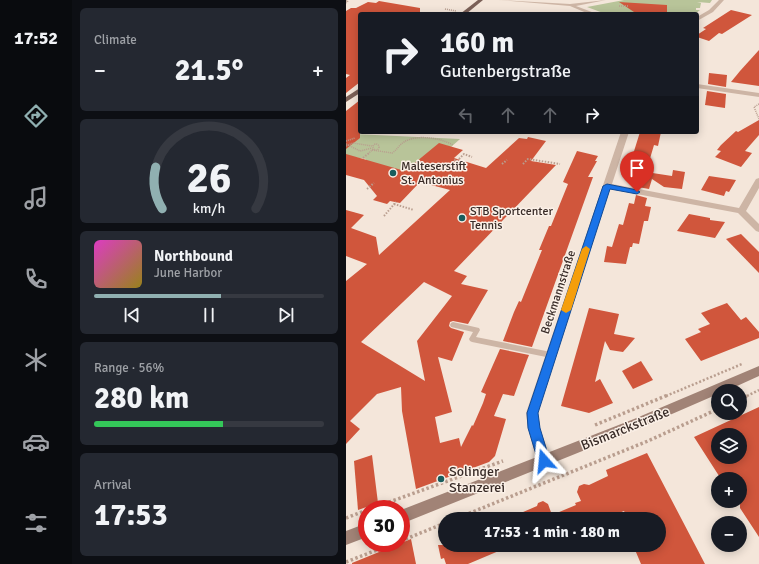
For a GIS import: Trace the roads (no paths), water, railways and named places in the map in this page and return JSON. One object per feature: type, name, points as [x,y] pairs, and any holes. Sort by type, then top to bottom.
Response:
[{"type":"main road","points":[[460,12],[481,0]]},
{"type":"main road","points":[[346,100],[358,91]]},
{"type":"main road","name":"Bismarckstraße","points":[[410,513],[544,461],[759,371]]},
{"type":"main road","points":[[346,538],[358,533]]},
{"type":"street","points":[[500,0],[570,5],[604,0]]},
{"type":"street","points":[[699,19],[711,11],[722,0]]},
{"type":"street","points":[[570,5],[589,12]]},
{"type":"street","points":[[699,86],[759,95]]},
{"type":"street","name":"Beckmannstraße","points":[[544,461],[534,428],[532,413],[624,134]]},
{"type":"street","points":[[741,211],[759,181]]},
{"type":"street","points":[[607,186],[741,211],[759,229]]},
{"type":"lane","points":[[453,325],[477,330],[472,339],[551,355]]},
{"type":"place","name":"Malteserstift St. Antonius","points":[[393,173]]},
{"type":"place","name":"STB Sportcenter Tennis","points":[[462,218]]},
{"type":"place","name":"Solinger Stanzerei","points":[[441,479]]}]
